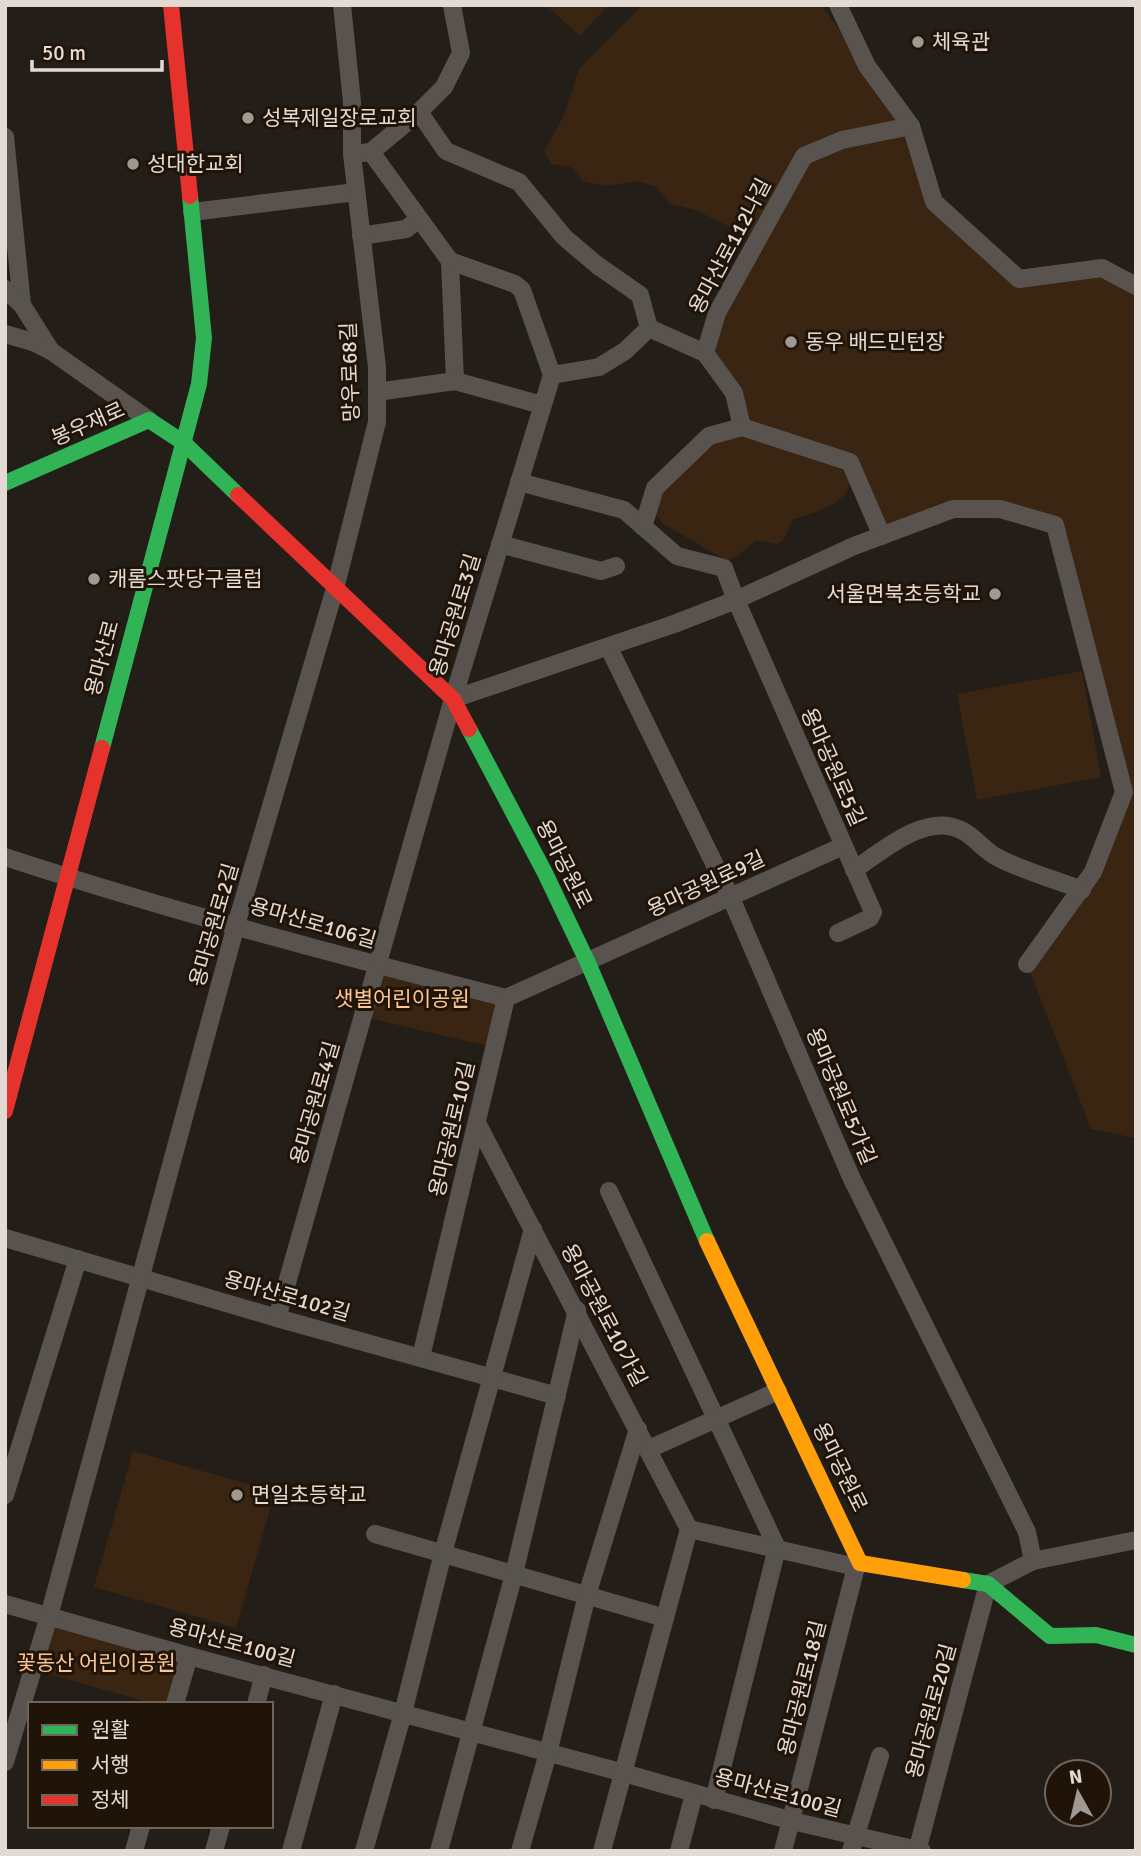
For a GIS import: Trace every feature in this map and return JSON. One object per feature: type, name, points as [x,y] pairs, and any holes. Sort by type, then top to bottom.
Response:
[{"type":"street","name":"용마산로","points":[[5,1111],[199,384],[204,338],[171,5]]},
{"type":"street","name":"망우로68길","points":[[336,585],[377,422],[377,366],[352,154],[352,102],[342,5]]},
{"type":"street","points":[[352,154],[371,152],[444,87],[461,53],[452,5]]},
{"type":"street","points":[[838,5],[867,66],[911,126],[934,202],[1019,279],[1102,268],[1136,286]]},
{"type":"street","points":[[419,112],[446,151],[519,182],[564,237],[597,265],[640,295],[649,328]]},
{"type":"street","name":"용마산로112나길","points":[[705,353],[717,313],[804,156],[842,140],[911,126]]},
{"type":"street","points":[[6,144],[22,304]]},
{"type":"street","points":[[371,152],[450,261],[455,381]]},
{"type":"street","points":[[191,212],[356,192]]},
{"type":"street","points":[[361,236],[406,229],[419,219]]},
{"type":"street","points":[[450,261],[515,284],[522,290],[552,375],[599,367],[625,351],[649,328]]},
{"type":"street","points":[[5,289],[22,304],[51,351]]},
{"type":"street","points":[[649,328],[705,353],[734,393],[743,427]]},
{"type":"street","points":[[5,334],[33,342],[51,351],[149,420]]},
{"type":"street","name":"용마공원로3길","points":[[453,699],[552,375]]},
{"type":"street","points":[[377,392],[455,381],[542,405]]},
{"type":"street","name":"봉우재로","points":[[5,483],[149,420],[184,443]]},
{"type":"street","points":[[643,527],[655,488],[704,439],[743,427],[850,463],[882,536]]},
{"type":"street","name":"용마공원로","points":[[184,443],[453,699],[545,873],[588,963],[708,1244],[858,1565]]},
{"type":"street","points":[[519,482],[624,510],[677,556],[724,568],[736,600]]},
{"type":"street","points":[[453,699],[608,648],[736,600],[854,546],[953,509],[1000,509],[1055,525],[1124,792],[1093,872],[1027,964]]},
{"type":"street","name":"용마공원로3길","points":[[500,544],[601,570],[616,566]]},
{"type":"street","name":"용마공원로2길","points":[[141,1278],[236,925],[336,585]]},
{"type":"street","name":"용마공원로5길","points":[[736,600],[873,914],[838,933]]},
{"type":"street","name":"용마공원로5가길","points":[[608,648],[731,898],[851,1177],[1027,1532],[1033,1561]]},
{"type":"street","name":"용마공원로4길","points":[[277,1318],[453,699]]},
{"type":"street","points":[[854,870],[920,828],[949,826],[970,835],[997,858],[1082,890]]},
{"type":"street","name":"용마공원로9길","points":[[588,963],[843,846]]},
{"type":"street","name":"용마산로106길","points":[[5,857],[68,878],[377,965],[506,998]]},
{"type":"street","points":[[506,998],[588,963]]},
{"type":"street","name":"용마공원로10길","points":[[421,1357],[506,998]]},
{"type":"street","name":"용마공원로10가길","points":[[477,1123],[689,1529]]},
{"type":"street","points":[[609,1191],[776,1548],[714,1800]]},
{"type":"street","points":[[364,1851],[533,1229]]},
{"type":"street","name":"용마산로102길","points":[[5,1238],[557,1396]]},
{"type":"street","points":[[5,1495],[78,1259]]},
{"type":"street","points":[[5,1762],[49,1616],[141,1278]]},
{"type":"street","points":[[439,1851],[514,1574],[577,1310]]},
{"type":"street","points":[[649,1449],[778,1391]]},
{"type":"street","points":[[520,1851],[548,1753],[586,1595],[638,1429]]},
{"type":"street","points":[[602,1851],[689,1529],[858,1565],[988,1584],[1050,1636],[1096,1635],[1136,1645]]},
{"type":"street","points":[[375,1534],[665,1618]]},
{"type":"street","points":[[988,1584],[1033,1561],[1136,1540]]},
{"type":"street","name":"용마공원로18길","points":[[783,1851],[858,1565]]},
{"type":"street","name":"용마공원로20길","points":[[919,1850],[988,1584]]},
{"type":"street","name":"용마산로100길","points":[[5,1604],[624,1773],[792,1821],[853,1843],[919,1850]]},
{"type":"street","points":[[176,1702],[189,1656]]},
{"type":"street","points":[[257,1702],[264,1675]]},
{"type":"street","points":[[291,1851],[334,1694]]},
{"type":"street","points":[[853,1843],[880,1756]]},
{"type":"street","points":[[679,1851],[694,1794]]},
{"type":"street","points":[[134,1851],[140,1828]]},
{"type":"street","points":[[214,1851],[220,1828]]},
{"type":"green space","points":[[552,5],[608,5],[580,36],[549,8]]},
{"type":"green space","points":[[643,5],[821,5],[911,126],[934,202],[1019,279],[1102,268],[1136,286],[1136,1138],[1091,1129],[1027,964],[1093,872],[1124,792],[1055,525],[953,509],[882,536],[850,463],[742,427],[705,353],[757,240],[695,210],[670,204],[656,187],[638,181],[605,186],[583,181],[571,167],[551,164],[544,151],[564,115],[579,69]]},
{"type":"green space","points":[[743,434],[842,467],[849,483],[843,496],[836,502],[793,519],[784,539],[777,544],[757,540],[736,557],[726,560],[665,525],[656,515],[656,502],[661,491],[712,444]]},
{"type":"green space","points":[[1082,671],[1101,777],[977,800],[957,694]]},
{"type":"green space","name":"샛별어린이공원","points":[[379,966],[504,998],[492,1047],[364,1017]]},
{"type":"green space","points":[[133,1451],[275,1492],[236,1628],[94,1587]]},
{"type":"green space","name":"꽃동산 어린이공원","points":[[53,1627],[183,1662],[172,1702],[148,1702],[41,1672]]},
{"type":"traffic: fast","points":[[102,748],[199,384],[204,338],[190,196]]},
{"type":"traffic: fast","points":[[5,483],[149,420],[184,443],[238,495]]},
{"type":"traffic: fast","points":[[469,729],[545,873],[588,963],[707,1241]]},
{"type":"traffic: fast","points":[[963,1580],[988,1584],[1050,1636],[1096,1635],[1136,1645]]},
{"type":"traffic: slow","points":[[707,1241],[860,1563],[963,1580]]},
{"type":"traffic: jam","points":[[171,5],[190,196]]},
{"type":"traffic: jam","points":[[238,495],[453,699],[469,729]]},
{"type":"traffic: jam","points":[[5,1111],[102,748]]},
{"type":"place","name":"체육관","points":[[918,42]]},
{"type":"place","name":"성복제일장로교회","points":[[248,118]]},
{"type":"place","name":"성대한교회","points":[[133,164]]},
{"type":"place","name":"동우 배드민턴장","points":[[791,342]]},
{"type":"place","name":"캐롬스팟당구클럽","points":[[94,579]]},
{"type":"place","name":"서울면북초등학교","points":[[995,594]]},
{"type":"place","name":"면일초등학교","points":[[237,1495]]}]
